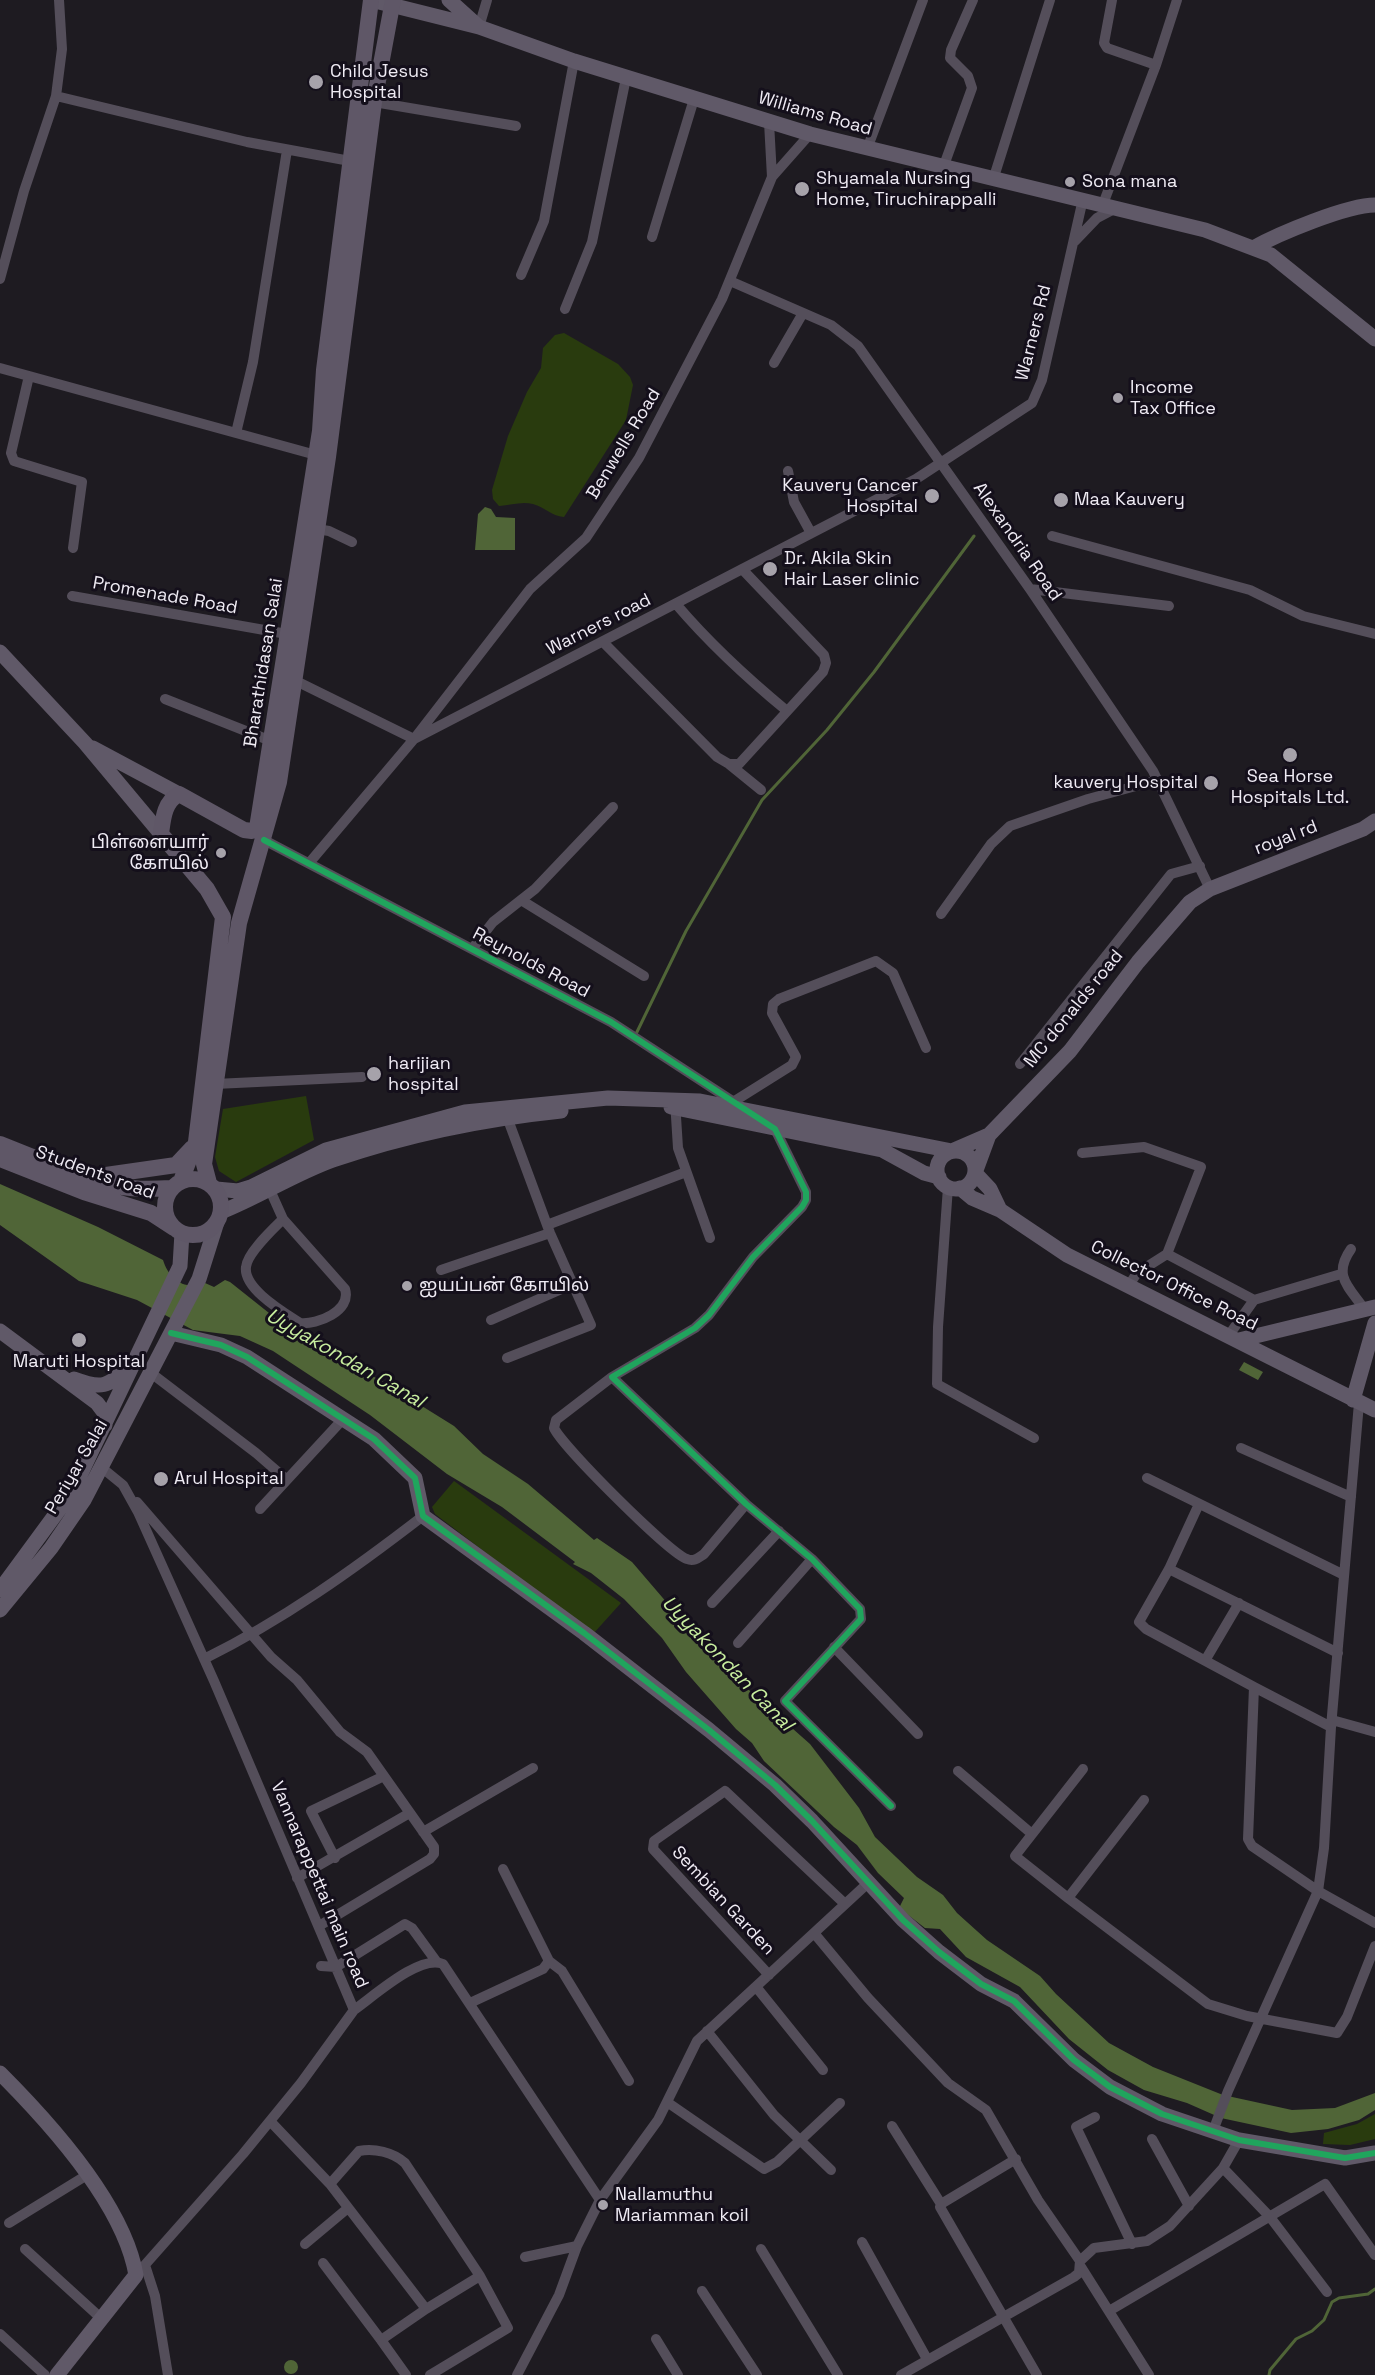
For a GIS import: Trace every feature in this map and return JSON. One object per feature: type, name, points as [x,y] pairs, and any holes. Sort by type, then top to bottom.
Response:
[{"type":"main road","name":"Williams Road","points":[[371,0],[479,27],[574,62],[810,134],[1205,230],[1271,255],[1375,339]]},
{"type":"main road","name":"Bharathidasan Salai","points":[[179,794],[244,830],[252,831],[257,828],[271,741],[288,677],[317,529],[350,161],[371,0]]},
{"type":"main road","points":[[449,0],[479,27]]},
{"type":"main road","name":"Bharathidasan Salai","points":[[176,1184],[196,1142],[231,920],[264,840],[279,782],[288,677],[287,634],[339,302],[392,4]]},
{"type":"main road","points":[[1254,248],[1267,240],[1332,216],[1375,205]]},
{"type":"main road","points":[[0,652],[85,743],[231,920]]},
{"type":"main road","points":[[85,743],[179,794]]},
{"type":"main road","points":[[161,834],[163,816],[171,798],[179,794]]},
{"type":"main road","name":"royal rd","points":[[1210,889],[1363,830],[1375,821]]},
{"type":"main road","name":"MC donalds road","points":[[952,1151],[989,1135],[1070,1051],[1138,962],[1190,903],[1210,889]]},
{"type":"main road","name":"Bharathidasan Salai","points":[[217,1188],[204,1164],[215,1084],[231,920]]},
{"type":"main road","points":[[775,1129],[674,1102],[608,1098],[465,1112],[326,1150],[251,1187],[217,1188],[190,1178],[176,1184],[165,1202],[165,1212],[178,1230],[189,1235],[205,1233],[219,1217],[270,1190],[331,1161],[360,1152],[507,1117],[626,1105],[674,1102],[700,1101],[960,1151],[972,1159],[975,1173],[990,1189],[1000,1210]]},
{"type":"main road","name":"Collector Office Road","points":[[775,1129],[894,1154],[924,1173],[1000,1210],[1067,1255],[1234,1337],[1375,1410]]},
{"type":"main road","points":[[952,1151],[940,1160],[949,1184],[972,1181],[989,1135]]},
{"type":"main road","points":[[85,1178],[100,1178],[176,1165],[196,1142]]},
{"type":"main road","name":"Students road","points":[[0,1144],[85,1178],[121,1188],[147,1191],[176,1184]]},
{"type":"main road","name":"Students road","points":[[0,1159],[84,1192],[151,1213],[178,1230]]},
{"type":"main road","points":[[217,1188],[221,1204],[219,1217],[199,1279],[171,1334],[221,1345],[247,1357],[374,1439],[411,1473],[418,1483],[423,1516],[584,1633],[709,1730],[782,1792],[868,1883],[939,1952],[981,1984],[1014,2001],[1074,2060],[1110,2087],[1162,2114],[1215,2125],[1239,2140],[1345,2158],[1375,2153]]},
{"type":"main road","name":"Periyar Salai","points":[[1,1588],[72,1492],[180,1266],[178,1230]]},
{"type":"main road","points":[[1234,1337],[1370,1309]]},
{"type":"main road","points":[[1356,1401],[1375,1323]]},
{"type":"main road","points":[[0,1331],[62,1375],[102,1408],[106,1415],[105,1425]]},
{"type":"main road","name":"Periyar Salai","points":[[0,1610],[67,1526],[84,1500],[171,1334]]},
{"type":"main road","points":[[62,1375],[93,1386],[105,1385],[115,1381],[139,1353]]},
{"type":"main road","points":[[0,2073],[43,2118],[87,2175],[116,2220],[141,2270],[57,2375]]},
{"type":"street","points":[[0,279],[24,191],[56,96],[62,50],[58,0]]},
{"type":"street","points":[[479,27],[487,0]]},
{"type":"street","points":[[867,149],[923,0]]},
{"type":"street","points":[[943,168],[972,88],[968,76],[951,58],[951,50],[973,0]]},
{"type":"street","points":[[993,180],[1050,0]]},
{"type":"street","points":[[1112,0],[1104,43],[1107,48],[1156,64]]},
{"type":"street","points":[[1073,244],[1087,227],[1110,206],[1177,0]]},
{"type":"street","points":[[521,275],[544,221],[574,62]]},
{"type":"street","points":[[565,309],[592,242],[626,78]]},
{"type":"street","points":[[56,96],[286,150],[350,161]]},
{"type":"street","points":[[652,237],[694,99]]},
{"type":"street","points":[[374,102],[516,126]]},
{"type":"street","points":[[770,122],[772,177]]},
{"type":"street","name":"Benwells Road","points":[[414,739],[530,589],[585,538],[639,458],[730,280],[753,218],[772,177],[810,134]]},
{"type":"street","points":[[236,433],[253,362],[286,150]]},
{"type":"street","name":"Warners Rd","points":[[940,461],[984,436],[1032,403],[1042,380],[1083,199]]},
{"type":"street","name":"Alexandria Road","points":[[730,280],[831,325],[858,346],[1030,589],[1158,780],[1210,889]]},
{"type":"street","points":[[774,363],[803,313]]},
{"type":"street","points":[[0,368],[316,455]]},
{"type":"street","points":[[29,376],[11,453],[14,461],[82,482],[73,548]]},
{"type":"street","name":"Warners road","points":[[310,862],[414,739],[916,478],[940,461]]},
{"type":"street","points":[[788,471],[794,502],[810,533]]},
{"type":"street","points":[[317,529],[329,531],[352,542]]},
{"type":"street","points":[[1052,536],[1250,590],[1303,616],[1375,634]]},
{"type":"street","points":[[729,764],[739,764],[823,672],[826,663],[824,655],[742,569]]},
{"type":"street","points":[[1030,589],[1170,606]]},
{"type":"street","name":"Promenade Road","points":[[72,596],[287,634]]},
{"type":"street","points":[[676,604],[704,637],[747,678],[787,711]]},
{"type":"street","points":[[603,642],[717,758],[729,764],[761,790]]},
{"type":"street","points":[[288,677],[414,739]]},
{"type":"street","points":[[165,699],[271,741]]},
{"type":"street","points":[[941,914],[991,844],[1010,826],[1088,799],[1158,780]]},
{"type":"street","points":[[472,949],[494,922],[521,900],[613,807]]},
{"type":"street","name":"Reynolds Road","points":[[264,840],[310,862],[611,1022],[775,1129]]},
{"type":"street","points":[[1020,1064],[1171,874],[1200,866]]},
{"type":"street","points":[[521,900],[645,976]]},
{"type":"street","points":[[733,1102],[792,1065],[796,1057],[772,1013],[773,1004],[779,999],[876,961],[893,973],[926,1048]]},
{"type":"street","points":[[215,1084],[362,1077]]},
{"type":"street","points":[[674,1102],[678,1148],[710,1238]]},
{"type":"street","points":[[507,1117],[548,1229],[591,1324],[507,1358]]},
{"type":"street","points":[[746,1504],[704,1554],[695,1560],[686,1559],[654,1533],[591,1472],[558,1436],[554,1428],[556,1420],[612,1377],[695,1328],[709,1315],[753,1257],[802,1207],[806,1200],[806,1192],[775,1129]]},
{"type":"street","points":[[1082,1153],[1144,1147],[1201,1167],[1167,1254],[1137,1274],[1129,1285]]},
{"type":"street","points":[[441,1270],[686,1172]]},
{"type":"street","points":[[949,1184],[938,1327],[937,1384],[1034,1438]]},
{"type":"street","points":[[270,1190],[283,1219],[345,1289],[344,1304],[317,1321],[300,1323],[273,1305],[255,1289],[246,1271],[248,1261],[257,1248],[283,1219]]},
{"type":"street","points":[[1351,1249],[1341,1264],[1341,1274],[1370,1309]]},
{"type":"street","points":[[1167,1254],[1254,1300],[1341,1274]]},
{"type":"street","points":[[491,1320],[573,1284]]},
{"type":"street","points":[[1234,1337],[1254,1300]]},
{"type":"street","points":[[151,1373],[256,1453],[286,1479]]},
{"type":"street","points":[[612,1377],[746,1504],[812,1559],[862,1614],[861,1619],[785,1701],[891,1806]]},
{"type":"street","points":[[1215,2125],[1318,1891],[1324,1848],[1351,1497],[1356,1401]]},
{"type":"street","points":[[260,1509],[344,1418]]},
{"type":"street","points":[[1241,1448],[1351,1497]]},
{"type":"street","name":"Vannarappettai main road","points":[[100,1467],[123,1485],[138,1512],[204,1659],[354,2010],[270,2121],[141,2270]]},
{"type":"street","points":[[1147,1478],[1344,1575]]},
{"type":"street","points":[[123,1485],[271,1657],[297,1680],[340,1732],[367,1752],[408,1814],[434,1847],[434,1854],[430,1859],[319,1926]]},
{"type":"street","points":[[1199,1504],[1169,1569],[1139,1622],[1146,1629],[1206,1659],[1254,1687],[1332,1724],[1375,1732]]},
{"type":"street","points":[[204,1659],[253,1635],[338,1580],[423,1516]]},
{"type":"street","points":[[712,1603],[778,1531]]},
{"type":"street","points":[[738,1643],[812,1559]]},
{"type":"street","points":[[1169,1569],[1338,1653]]},
{"type":"street","points":[[1206,1659],[1239,1603]]},
{"type":"street","points":[[834,1647],[918,1734]]},
{"type":"street","points":[[1254,1687],[1248,1839],[1252,1846],[1318,1891],[1375,1923]]},
{"type":"street","points":[[423,1832],[533,1768]]},
{"type":"street","points":[[1083,1769],[1015,1856],[1208,2004],[1229,2012],[1323,2033],[1337,2033],[1347,2017],[1375,1946]]},
{"type":"street","points":[[958,1771],[1032,1834]]},
{"type":"street","points":[[335,1858],[310,1811],[384,1776]]},
{"type":"street","name":"Sembian Garden","points":[[769,1975],[653,1849],[654,1841],[725,1791],[845,1904]]},
{"type":"street","points":[[1068,1898],[1144,1800]]},
{"type":"street","points":[[297,1878],[408,1814]]},
{"type":"street","points":[[503,1869],[549,1961],[562,1971],[629,2081]]},
{"type":"street","points":[[523,2372],[560,2295],[577,2246],[600,2200],[658,2120],[697,2041],[868,1883]]},
{"type":"street","points":[[321,1966],[336,1967],[405,1924],[412,1928],[436,1960],[443,1964],[470,2003],[600,2200]]},
{"type":"street","points":[[814,1933],[868,1998],[948,2083],[986,2110],[1038,2200],[1081,2264],[1149,2375]]},
{"type":"street","points":[[354,2010],[398,1978],[436,1960]]},
{"type":"street","points":[[470,2003],[543,1970],[549,1961]]},
{"type":"street","points":[[757,1988],[823,2070]]},
{"type":"street","points":[[707,2031],[774,2115],[831,2170]]},
{"type":"street","points":[[667,2102],[764,2169],[769,2168],[800,2142],[840,2103]]},
{"type":"street","points":[[1095,2117],[1076,2127],[1132,2244]]},
{"type":"street","points":[[270,2121],[330,2184],[426,2309]]},
{"type":"street","points":[[892,2126],[941,2204],[940,2207],[1037,2375]]},
{"type":"street","points":[[1152,2139],[1189,2206]]},
{"type":"street","points":[[900,2375],[1074,2277],[1094,2248],[1147,2241],[1170,2226],[1223,2168],[1239,2140]]},
{"type":"street","points":[[330,2184],[359,2151],[375,2150],[399,2158],[480,2276],[508,2328],[430,2375]]},
{"type":"street","points":[[941,2204],[1016,2159]]},
{"type":"street","points":[[1223,2168],[1270,2217],[1328,2292]]},
{"type":"street","points":[[9,2223],[87,2175]]},
{"type":"street","points":[[1109,2311],[1325,2184],[1375,2255]]},
{"type":"street","points":[[305,2244],[348,2208]]},
{"type":"street","points":[[862,2242],[927,2359]]},
{"type":"street","points":[[525,2257],[577,2246]]},
{"type":"street","points":[[25,2249],[103,2320]]},
{"type":"street","points":[[761,2249],[838,2375]]},
{"type":"street","points":[[323,2263],[406,2375]]},
{"type":"street","points":[[141,2270],[155,2296],[168,2375]]},
{"type":"street","points":[[381,2340],[480,2276]]},
{"type":"street","points":[[702,2291],[757,2375]]},
{"type":"street","points":[[0,2334],[45,2375]]},
{"type":"street","points":[[656,2339],[678,2375]]},
{"type":"shaded area","points":[[564,333],[618,364],[630,377],[633,385],[626,420],[564,517],[529,503],[499,506],[493,499],[492,490],[508,436],[527,392],[541,368],[543,348],[555,335]]},
{"type":"shaded area","points":[[485,507],[491,509],[496,517],[515,518],[515,550],[475,550],[478,514]]},
{"type":"shaded area","points":[[306,1096],[314,1140],[236,1182],[219,1171],[215,1157],[223,1109]]},
{"type":"shaded area","points":[[0,1184],[98,1227],[163,1260],[169,1273],[178,1282],[190,1285],[205,1283],[214,1287],[225,1280],[230,1282],[298,1336],[319,1343],[345,1362],[380,1380],[454,1426],[483,1454],[528,1484],[594,1540],[597,1538],[632,1562],[680,1618],[711,1644],[732,1675],[810,1744],[859,1808],[875,1837],[917,1877],[943,1895],[957,1913],[987,1940],[1040,1976],[1109,2043],[1153,2067],[1223,2095],[1292,2110],[1335,2108],[1375,2093],[1375,2110],[1359,2120],[1328,2129],[1291,2133],[1221,2118],[1187,2103],[1144,2090],[1108,2070],[1069,2039],[1020,1987],[966,1957],[940,1929],[925,1928],[899,1908],[904,1898],[878,1873],[857,1845],[834,1827],[764,1761],[752,1743],[736,1729],[686,1672],[662,1638],[624,1599],[591,1573],[573,1564],[575,1562],[502,1507],[447,1474],[370,1415],[273,1351],[240,1336],[193,1330],[137,1300],[79,1281],[0,1225]]},
{"type":"shaded area","points":[[1244,1362],[1263,1372],[1258,1380],[1239,1370]]},
{"type":"shaded area","points":[[454,1481],[621,1603],[593,1634],[435,1514],[432,1507]]},
{"type":"shaded area","points":[[1375,2114],[1375,2139],[1350,2145],[1323,2144],[1324,2133],[1357,2124]]},
{"type":"shaded area","points":[[291,2360],[296,2362],[298,2367],[296,2372],[291,2374],[286,2372],[284,2367],[286,2362]]},
{"type":"waterway","points":[[635,1036],[686,931],[762,800],[827,730],[874,672],[974,536]]},
{"type":"waterway","points":[[1269,2375],[1270,2370],[1296,2339],[1312,2331],[1324,2320],[1332,2302],[1339,2298],[1368,2294],[1375,2289]]},
{"type":"cycle path","points":[[264,840],[611,1022],[775,1129],[806,1192],[806,1200],[802,1207],[753,1257],[709,1315],[695,1328],[612,1377],[746,1504],[812,1559],[860,1609],[861,1619],[785,1701],[891,1806]]},
{"type":"cycle path","points":[[171,1333],[221,1345],[247,1357],[374,1439],[415,1478],[423,1516],[584,1633],[709,1730],[775,1785],[812,1821],[903,1920],[939,1952],[981,1984],[1014,2001],[1074,2060],[1110,2087],[1162,2114],[1239,2140],[1345,2158],[1375,2153]]},
{"type":"place","name":"Child Jesus Hospital","points":[[316,82]]},
{"type":"place","name":"Sona mana","points":[[1070,182]]},
{"type":"place","name":"Shyamala Nursing Home, Tiruchirappalli","points":[[802,189]]},
{"type":"place","name":"Income Tax Office","points":[[1118,398]]},
{"type":"place","name":"Kauvery Cancer Hospital","points":[[932,496]]},
{"type":"place","name":"Maa Kauvery","points":[[1061,500]]},
{"type":"place","name":"Dr. Akila Skin Hair Laser clinic","points":[[770,569]]},
{"type":"place","name":"Sea Horse Hospitals Ltd.","points":[[1290,755]]},
{"type":"place","name":"kauvery Hospital","points":[[1211,783]]},
{"type":"place","name":"பிள்ளையார் கோயில்","points":[[221,853]]},
{"type":"place","name":"harijian hospital","points":[[374,1074]]},
{"type":"place","name":"ஐயப்பன் கோயில்","points":[[407,1286]]},
{"type":"place","name":"Maruti Hospital","points":[[79,1340]]},
{"type":"place","name":"Arul Hospital","points":[[161,1479]]},
{"type":"place","name":"Nallamuthu Mariamman koil","points":[[603,2205]]},
{"type":"water label","name":"Uyyakondan Canal","points":[[345,1359]]},
{"type":"water label","name":"Uyyakondan Canal","points":[[727,1664]]}]
